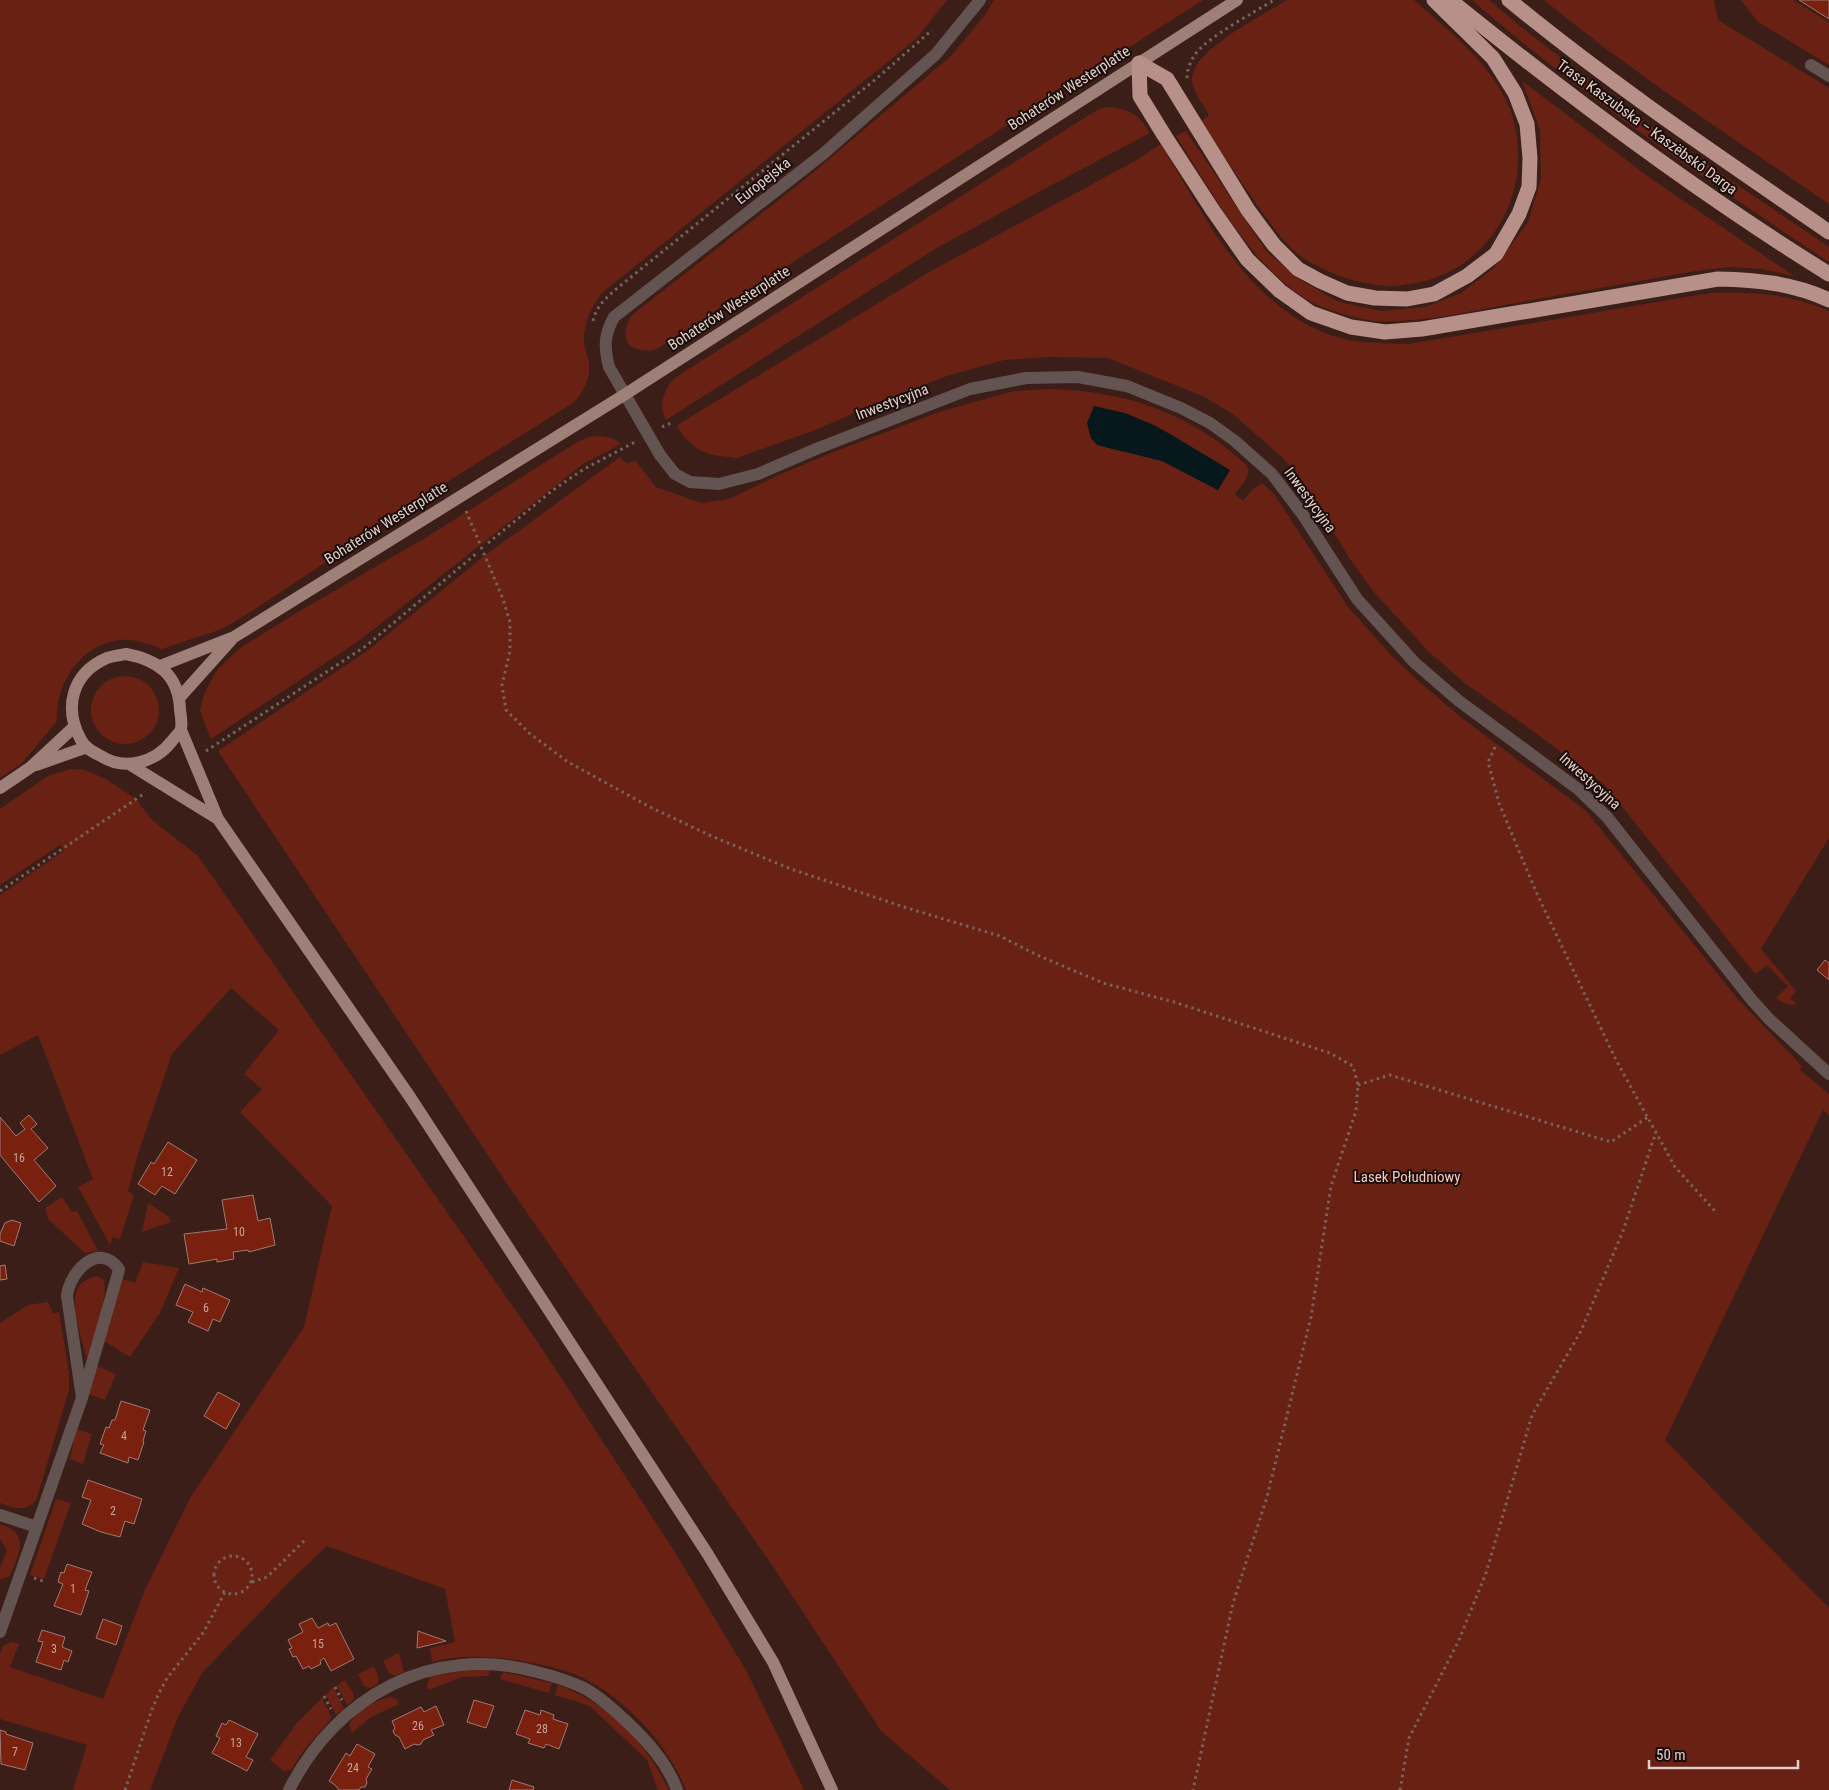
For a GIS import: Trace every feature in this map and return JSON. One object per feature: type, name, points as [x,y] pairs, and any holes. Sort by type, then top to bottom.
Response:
[{"type":"highway","points":[[1139,63],[1167,79],[1248,210],[1274,245],[1298,269],[1320,281],[1347,292],[1375,298],[1407,299],[1434,294],[1467,276],[1496,254],[1520,214],[1528,187],[1530,158],[1527,124],[1515,92],[1493,58],[1434,0]]},
{"type":"highway","name":"Trasa Kaszubska – Kaszëbskô Darga","points":[[1450,0],[1530,65],[1653,156],[1829,274]]},
{"type":"highway","name":"Trasa Kaszubska – Kaszëbskô Darga","points":[[1509,0],[1551,35],[1674,126],[1829,232]]},
{"type":"highway","points":[[1139,63],[1140,96],[1212,208],[1247,259],[1280,291],[1310,313],[1351,327],[1385,332],[1422,329],[1718,279],[1764,281],[1793,286],[1829,300]]},
{"type":"main road","name":"Bohaterów Westerplatte","points":[[160,666],[234,637],[624,395],[1237,0]]},
{"type":"main road","name":"Bohaterów Westerplatte","points":[[180,697],[234,637]]},
{"type":"main road","points":[[181,730],[166,748],[148,760],[129,764],[110,762],[86,747],[74,728],[71,710],[73,693],[81,678],[93,665],[108,657],[126,654],[143,657],[160,666],[172,680],[180,697],[181,730],[218,819],[410,1097],[707,1553],[773,1662],[832,1790]]},
{"type":"main road","points":[[0,788],[31,767],[74,728]]},
{"type":"main road","points":[[31,767],[86,747]]},
{"type":"main road","points":[[129,764],[218,819]]},
{"type":"street","name":"Europejska","points":[[624,395],[609,366],[605,350],[607,330],[614,317],[823,154],[936,54],[980,0]]},
{"type":"street","points":[[1811,65],[1829,76]]},
{"type":"street","name":"Inwestycyjna","points":[[624,395],[660,455],[675,474],[690,482],[719,484],[758,474],[816,448],[970,389],[1026,378],[1078,377],[1127,386],[1181,408],[1210,423],[1235,440],[1272,474],[1303,515],[1357,599],[1381,628],[1415,663],[1459,701],[1578,788],[1607,817],[1757,1006],[1829,1074]]},
{"type":"street","points":[[0,1632],[82,1398],[119,1269],[110,1260],[99,1258],[86,1262],[78,1269],[68,1286],[67,1296],[82,1398]]},
{"type":"street","points":[[0,1515],[37,1527]]},
{"type":"street","points":[[289,1790],[310,1753],[351,1710],[366,1700],[397,1683],[428,1670],[454,1665],[485,1663],[522,1668],[584,1688],[613,1709],[652,1746],[677,1790]]},
{"type":"path","points":[[1188,87],[1187,72],[1195,55],[1208,42],[1274,0]]},
{"type":"path","points":[[592,326],[598,308],[615,290],[869,86],[934,28]]},
{"type":"path","points":[[488,544],[568,480],[584,469],[627,446]]},
{"type":"path","points":[[460,496],[503,598],[510,622],[510,651],[502,685],[506,710],[529,733],[568,762],[648,806],[709,835],[791,869],[907,908],[1000,936],[1036,955],[1103,983],[1174,1002],[1330,1053],[1353,1066],[1358,1085],[1356,1111],[1331,1186],[1311,1318],[1267,1497],[1233,1603],[1193,1790]]},
{"type":"path","points":[[198,756],[366,646],[477,553]]},
{"type":"path","points":[[1501,733],[1488,762],[1498,803],[1537,894],[1617,1062],[1675,1167],[1715,1211]]},
{"type":"path","points":[[0,891],[152,788]]},
{"type":"path","points":[[1358,1085],[1390,1075],[1610,1142],[1648,1117]]},
{"type":"path","points":[[1400,1790],[1409,1738],[1459,1640],[1486,1573],[1532,1415],[1581,1331],[1623,1231],[1656,1132]]},
{"type":"path","points":[[251,1582],[267,1577],[306,1538]]},
{"type":"path","points":[[229,1556],[235,1556],[246,1561],[252,1572],[251,1582],[240,1593],[225,1592],[218,1587],[214,1575],[218,1563],[229,1556]]},
{"type":"path","points":[[125,1790],[150,1712],[158,1695],[167,1678],[203,1632],[225,1592]]},
{"type":"green space","points":[[0,0],[947,0],[917,38],[602,293],[592,309],[584,333],[589,374],[583,390],[573,403],[461,473],[222,629],[162,649],[142,642],[120,640],[106,643],[93,649],[82,657],[66,680],[61,693],[57,721],[22,763],[0,778]]},
{"type":"green space","points":[[994,0],[1203,0],[657,349],[642,350],[628,344],[626,329],[632,315],[803,181],[951,56],[985,15]]},
{"type":"green space","points":[[1287,0],[1414,0],[1464,44],[1486,69],[1504,96],[1515,128],[1518,154],[1515,184],[1509,206],[1499,225],[1486,243],[1470,258],[1452,270],[1432,279],[1390,286],[1348,279],[1310,262],[1293,250],[1276,230],[1201,121],[1209,115],[1196,93],[1192,80],[1195,69],[1203,57],[1230,34]]},
{"type":"green space","points":[[1472,0],[1489,0],[1640,119],[1829,247],[1829,262],[1691,169],[1601,104],[1514,36]]},
{"type":"green space","points":[[1544,0],[1714,0],[1718,20],[1829,88],[1829,204],[1648,80]]},
{"type":"green space","points":[[1741,0],[1793,0],[1829,22],[1829,65],[1758,22]]},
{"type":"green space","points":[[1522,81],[1653,180],[1794,276],[1761,269],[1729,267],[1696,271],[1427,319],[1376,321],[1349,316],[1310,302],[1283,282],[1265,264],[1232,224],[1176,136],[1186,131],[1267,252],[1302,281],[1339,302],[1381,311],[1425,307],[1461,293],[1495,267],[1528,222],[1541,179],[1540,130]]},
{"type":"green space","points":[[1106,107],[1132,113],[1150,133],[935,249],[666,420],[662,403],[665,391],[676,377],[1097,110]]},
{"type":"green space","points":[[1161,144],[1213,230],[1232,258],[1254,283],[1278,305],[1306,324],[1337,337],[1373,343],[1409,344],[1710,293],[1755,293],[1785,297],[1829,311],[1829,838],[1761,949],[1796,991],[1790,998],[1797,1005],[1786,1004],[1776,998],[1788,986],[1767,965],[1755,974],[1605,785],[1466,684],[1429,652],[1373,591],[1350,559],[1302,481],[1282,457],[1234,415],[1205,397],[1108,358],[1049,357],[1004,360],[947,376],[815,430],[737,458],[711,455],[696,448],[684,437],[677,426],[931,271],[1135,161]]},
{"type":"green space","name":"Lasek Południowy","points":[[1071,390],[1135,401],[1175,416],[1218,442],[1246,465],[1248,469],[1247,476],[1235,494],[1243,501],[1254,488],[1262,483],[1274,494],[1348,607],[1392,656],[1463,719],[1586,811],[1737,998],[1802,1066],[1800,1070],[1829,1094],[1829,1115],[1823,1110],[1665,1440],[1829,1608],[1829,1790],[950,1790],[881,1731],[776,1571],[512,1191],[218,751],[367,651],[483,557],[620,457],[627,464],[635,460],[656,487],[701,503],[729,499],[781,474],[836,451],[939,412],[1014,391]],"holes":[[[1125,413],[1171,434],[1229,470],[1218,490],[1162,461],[1097,445],[1091,438],[1088,427]]]},
{"type":"green space","points":[[596,436],[613,439],[621,444],[583,464],[360,640],[211,739],[200,711],[204,694],[217,670],[240,648],[430,535],[577,442]]},
{"type":"green space","points":[[118,676],[132,676],[144,681],[154,691],[159,703],[159,717],[154,729],[144,739],[132,744],[118,744],[106,739],[96,729],[91,717],[91,703],[96,691],[106,681]]},
{"type":"green space","points":[[71,769],[85,770],[106,779],[136,799],[151,819],[198,856],[537,1341],[673,1549],[747,1672],[804,1790],[686,1790],[668,1755],[641,1722],[609,1694],[592,1683],[558,1669],[508,1659],[470,1657],[432,1662],[430,1648],[455,1642],[445,1589],[327,1546],[290,1581],[202,1673],[178,1717],[150,1790],[73,1790],[87,1745],[0,1719],[0,1654],[3,1646],[12,1642],[19,1644],[10,1667],[103,1699],[144,1592],[190,1498],[304,1327],[332,1206],[240,1112],[262,1089],[244,1074],[279,1030],[231,988],[172,1054],[138,1154],[128,1191],[134,1195],[120,1239],[113,1237],[110,1245],[78,1187],[93,1179],[38,1035],[0,1055],[0,895],[64,851],[60,845],[0,885],[0,809],[48,776]]},
{"type":"green space","points":[[62,1197],[72,1212],[77,1211],[98,1251],[85,1253],[48,1219],[45,1208]]},
{"type":"green space","points":[[148,1203],[168,1216],[171,1222],[142,1232]]},
{"type":"green space","points":[[143,1262],[179,1268],[160,1313],[130,1357],[104,1341],[123,1279],[135,1283]]},
{"type":"green space","points":[[96,1276],[103,1279],[105,1286],[104,1296],[100,1318],[87,1359],[77,1322],[75,1301],[79,1286]]},
{"type":"green space","points":[[48,1302],[53,1314],[59,1312],[69,1372],[69,1390],[36,1501],[27,1507],[15,1507],[0,1503],[0,1323],[28,1305]]},
{"type":"green space","points":[[97,1366],[116,1374],[105,1400],[88,1394]]},
{"type":"green space","points":[[76,1429],[92,1434],[83,1464],[70,1459]]},
{"type":"green space","points":[[56,1499],[71,1503],[44,1579],[30,1575]]},
{"type":"green space","points":[[0,1524],[16,1533],[20,1545],[17,1560],[10,1576],[2,1579],[0,1579],[0,1568],[7,1550],[0,1539]]},
{"type":"green space","points":[[399,1653],[404,1672],[395,1676],[389,1673],[383,1661]]},
{"type":"green space","points":[[374,1666],[379,1678],[378,1684],[370,1688],[364,1686],[358,1674]]},
{"type":"green space","points":[[468,1670],[490,1670],[488,1676],[462,1677],[428,1690],[427,1684],[430,1677]]},
{"type":"green space","points":[[503,1672],[552,1683],[549,1693],[500,1679]]},
{"type":"green space","points":[[345,1680],[353,1693],[354,1699],[347,1705],[337,1685]]},
{"type":"green space","points":[[558,1685],[594,1703],[624,1726],[649,1756],[669,1790],[658,1790],[647,1760],[590,1706],[555,1695]]},
{"type":"green space","points":[[333,1687],[344,1708],[336,1715],[326,1695]]},
{"type":"green space","points":[[390,1697],[397,1700],[399,1704],[371,1717],[352,1733],[349,1725],[356,1715],[372,1703]]},
{"type":"green space","points":[[322,1698],[332,1718],[304,1750],[291,1770],[284,1771],[270,1760],[296,1724]]},
{"type":"shaded area","points":[[1094,406],[1125,413],[1156,426],[1230,470],[1218,490],[1162,461],[1097,445],[1091,438],[1087,423]]},
{"type":"building","points":[[1799,0],[1829,0],[1829,19]]},
{"type":"building","points":[[1825,960],[1829,963],[1829,980],[1817,970]]},
{"type":"building","points":[[29,1115],[37,1124],[31,1129],[48,1148],[34,1160],[56,1186],[39,1202],[0,1155],[0,1117],[16,1136],[25,1129],[20,1123]]},
{"type":"building","points":[[168,1142],[197,1160],[175,1194],[162,1186],[155,1195],[138,1184],[151,1162],[154,1164]]},
{"type":"building","points":[[253,1195],[258,1221],[270,1218],[275,1245],[249,1252],[248,1250],[233,1252],[234,1259],[217,1262],[217,1259],[189,1264],[184,1234],[227,1229],[222,1200]]},
{"type":"building","points":[[12,1220],[21,1223],[14,1246],[0,1241],[0,1234],[5,1223]]},
{"type":"building","points":[[5,1265],[7,1279],[0,1280],[0,1266]]},
{"type":"building","points":[[185,1284],[202,1292],[203,1288],[230,1300],[220,1322],[213,1319],[208,1331],[188,1322],[193,1312],[176,1305]]},
{"type":"building","points":[[218,1392],[240,1404],[226,1429],[204,1416]]},
{"type":"building","points":[[121,1401],[150,1410],[143,1430],[146,1431],[138,1460],[129,1457],[128,1463],[100,1453],[104,1445],[100,1444],[106,1427],[109,1428],[112,1420],[115,1420]]},
{"type":"building","points":[[88,1480],[142,1499],[134,1524],[125,1521],[120,1537],[82,1524],[91,1500],[82,1497]]},
{"type":"building","points":[[67,1564],[92,1572],[85,1590],[89,1591],[81,1615],[54,1606],[63,1584],[58,1582],[61,1572],[64,1573]]},
{"type":"building","points":[[312,1618],[318,1628],[328,1623],[329,1626],[336,1623],[354,1659],[331,1671],[324,1658],[320,1661],[321,1664],[311,1669],[309,1666],[303,1669],[296,1656],[293,1657],[289,1649],[292,1648],[288,1640],[303,1632],[299,1624]]},
{"type":"building","points":[[103,1619],[122,1626],[116,1645],[96,1638]]},
{"type":"building","points":[[42,1630],[65,1637],[62,1647],[72,1651],[68,1662],[64,1660],[61,1670],[36,1662],[43,1642],[38,1641]]},
{"type":"building","points":[[418,1631],[446,1641],[417,1648]]},
{"type":"building","points":[[474,1700],[494,1706],[486,1728],[467,1722]]},
{"type":"building","points":[[436,1706],[444,1725],[431,1730],[434,1735],[423,1740],[421,1744],[414,1744],[405,1749],[399,1737],[393,1731],[395,1728],[392,1721],[421,1707],[424,1712]]},
{"type":"building","points":[[525,1710],[540,1715],[541,1710],[554,1715],[553,1719],[568,1724],[559,1749],[546,1744],[544,1748],[528,1743],[530,1739],[516,1734]]},
{"type":"building","points":[[229,1720],[258,1734],[246,1757],[253,1760],[247,1771],[212,1753],[220,1738],[216,1736],[222,1723],[226,1725]]},
{"type":"building","points":[[0,1730],[6,1732],[6,1734],[33,1743],[25,1770],[1,1764]]},
{"type":"building","points":[[357,1744],[375,1754],[368,1767],[372,1769],[366,1779],[367,1783],[365,1787],[361,1787],[359,1790],[339,1790],[329,1781],[346,1753],[350,1756]]},
{"type":"building","points":[[512,1780],[534,1787],[533,1790],[509,1790]]}]
